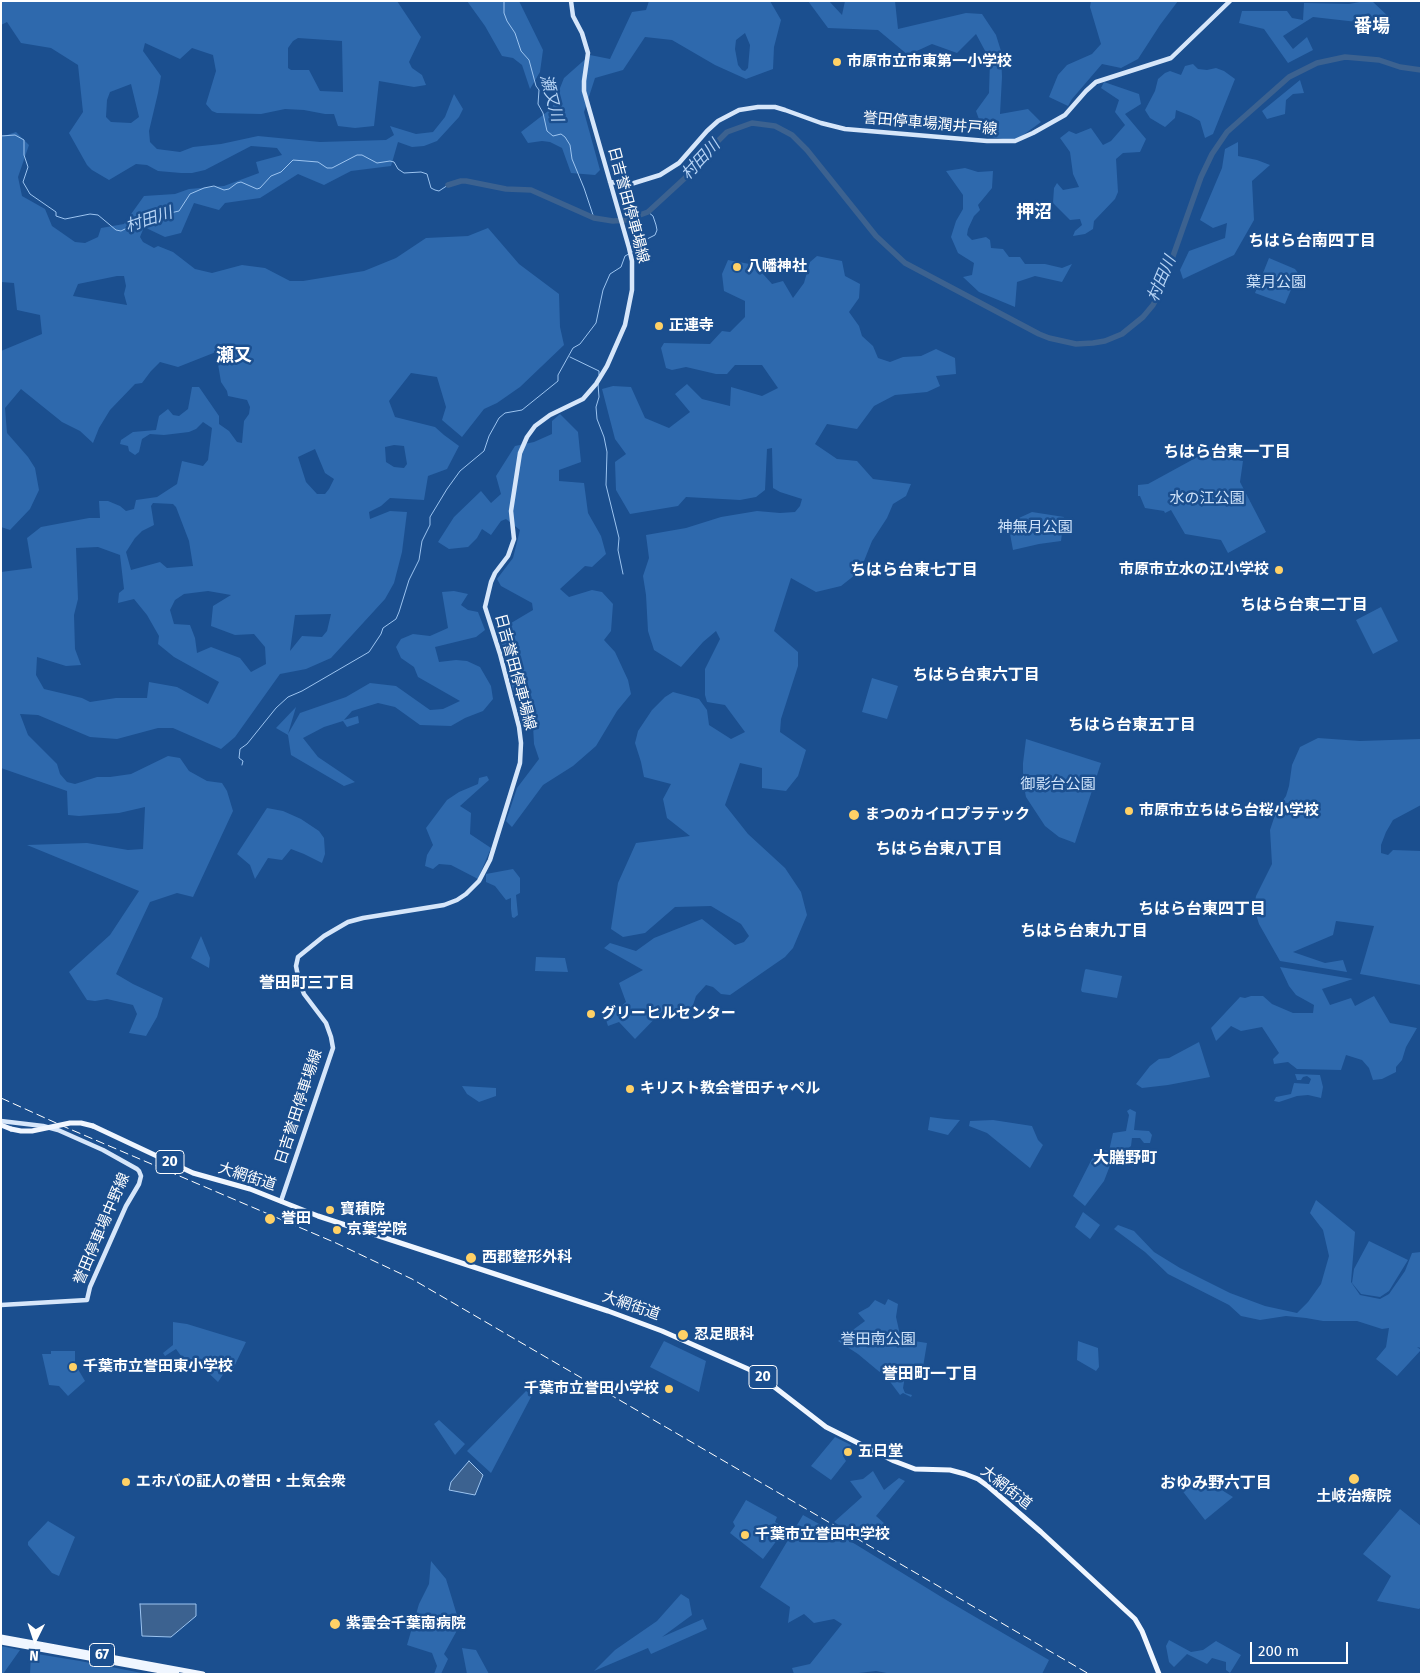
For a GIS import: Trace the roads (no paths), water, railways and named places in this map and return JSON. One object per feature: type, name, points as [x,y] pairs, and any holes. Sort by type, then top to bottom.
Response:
[{"type":"main road","name":"日吉誉田停車場線","points":[[281,1201],[333,1048],[326,1022],[304,994],[296,966],[298,957],[324,936],[348,922],[444,905],[457,900],[475,886],[490,860],[518,771],[521,751],[519,727],[500,654],[485,607],[491,582],[495,573],[508,556],[514,539],[511,511],[520,453],[532,429],[550,415],[583,399],[590,392],[607,366],[625,325],[633,276],[632,261],[625,233],[584,91],[588,53],[582,33],[573,16],[571,1]]},
{"type":"main road","name":"誉田停車場潤井戸線","points":[[610,182],[623,185],[635,184],[660,175],[679,163],[718,121],[739,110],[758,107],[781,108],[820,123],[845,129],[987,141],[1015,141],[1033,134],[1065,116],[1086,90],[1096,82],[1171,58],[1230,1]]},
{"type":"main road","name":"誉田停車場中野線","points":[[1,1121],[43,1126],[58,1130],[103,1150],[139,1171],[141,1176],[90,1287],[87,1300],[1,1305]]},
{"type":"main road","name":"大網街道","points":[[1,1125],[27,1132],[70,1122],[93,1126],[193,1173],[250,1189],[318,1216],[662,1330],[755,1372],[826,1427],[894,1461],[916,1469],[950,1470],[978,1479],[989,1487],[1135,1619],[1142,1631],[1159,1674]]},
{"type":"main road","name":"67","points":[[1,1637],[203,1674]]},
{"type":"main road","name":"67","points":[[1,1642],[177,1674]]},
{"type":"waterway","name":"瀬又川","points":[[504,1],[504,13],[507,21],[515,33],[521,51],[529,60],[536,86],[539,90],[538,104],[543,113],[547,131],[553,136],[561,134],[570,145],[572,159],[594,218]]},
{"type":"waterway","name":"村田川","points":[[448,185],[466,181],[506,189],[531,190],[594,218],[613,221],[626,220],[648,212],[685,178],[727,132],[752,123],[775,126],[792,135],[807,150],[876,236],[905,263],[1039,334],[1076,344],[1093,343],[1105,341],[1122,334],[1143,317],[1153,305],[1161,290],[1201,177],[1212,154],[1227,132],[1289,77],[1317,63],[1345,57],[1379,60],[1400,67],[1421,70]]},
{"type":"waterway","name":"村田川","points":[[1,136],[15,135],[24,140],[24,155],[28,167],[23,182],[30,194],[56,212],[56,216],[65,219],[90,214],[98,215],[116,230],[121,231],[135,224],[146,222],[153,217],[179,211],[190,194],[204,188],[214,186],[224,190],[241,182],[257,189],[260,188],[271,176],[281,172],[293,160],[318,162],[327,168],[332,168],[357,155],[362,155],[377,163],[394,162],[398,169],[404,173],[421,172],[427,174],[431,188],[435,190],[439,191],[448,185]]},
{"type":"waterway","points":[[242,765],[243,761],[239,758],[240,749],[247,744],[276,708],[288,697],[302,691],[369,652],[383,628],[396,619],[409,580],[419,560],[422,541],[430,525],[430,517],[447,489],[460,471],[484,451],[489,436],[499,418],[505,413],[522,410],[558,381],[558,375],[573,348],[580,344],[596,323],[603,290],[610,274],[621,267],[625,256],[638,249],[645,240],[655,235],[656,225],[653,216],[648,212]]},
{"type":"waterway","points":[[570,357],[599,371],[599,375]]},
{"type":"waterway","points":[[598,384],[597,419],[607,452],[606,485],[619,538],[618,550],[623,574]]},
{"type":"railway","points":[[1,1098],[336,1243],[412,1279],[1089,1674]]},
{"type":"place","name":"市原市立市東第一小学校","points":[[837,62]]},
{"type":"place","name":"八幡神社","points":[[737,267]]},
{"type":"place","name":"正連寺","points":[[659,326]]},
{"type":"place","name":"市原市立水の江小学校","points":[[1279,570]]},
{"type":"place","name":"市原市立ちはら台桜小学校","points":[[1129,811]]},
{"type":"place","name":"まつのカイロプラテック","points":[[854,815]]},
{"type":"place","name":"グリーヒルセンター","points":[[591,1014]]},
{"type":"place","name":"キリスト教会誉田チャペル","points":[[630,1089]]},
{"type":"place","name":"寶積院","points":[[330,1210]]},
{"type":"place","name":"誉田","points":[[270,1219]]},
{"type":"place","name":"京葉学院","points":[[337,1230]]},
{"type":"place","name":"西郡整形外科","points":[[471,1258]]},
{"type":"place","name":"忍足眼科","points":[[683,1335]]},
{"type":"place","name":"千葉市立誉田東小学校","points":[[73,1367]]},
{"type":"place","name":"千葉市立誉田小学校","points":[[669,1389]]},
{"type":"place","name":"五日堂","points":[[848,1452]]},
{"type":"place","name":"土岐治療院","points":[[1354,1479]]},
{"type":"place","name":"エホバの証人の誉田・土気会衆","points":[[126,1482]]},
{"type":"place","name":"千葉市立誉田中学校","points":[[745,1535]]},
{"type":"place","name":"紫雲会千葉南病院","points":[[335,1624]]},
{"type":"district","name":"番場","points":[[1372,27]]},
{"type":"district","name":"押沼","points":[[1034,213]]},
{"type":"district","name":"ちはら台南四丁目","points":[[1312,242]]},
{"type":"district","name":"瀬又","points":[[234,356]]},
{"type":"district","name":"ちはら台東一丁目","points":[[1227,453]]},
{"type":"district","name":"ちはら台東七丁目","points":[[914,571]]},
{"type":"district","name":"ちはら台東二丁目","points":[[1304,606]]},
{"type":"district","name":"ちはら台東六丁目","points":[[976,676]]},
{"type":"district","name":"ちはら台東五丁目","points":[[1132,726]]},
{"type":"district","name":"ちはら台東八丁目","points":[[939,850]]},
{"type":"district","name":"ちはら台東四丁目","points":[[1202,910]]},
{"type":"district","name":"ちはら台東九丁目","points":[[1084,932]]},
{"type":"district","name":"誉田町三丁目","points":[[307,984]]},
{"type":"district","name":"大膳野町","points":[[1125,1159]]},
{"type":"district","name":"誉田町一丁目","points":[[930,1375]]},
{"type":"district","name":"おゆみ野六丁目","points":[[1216,1484]]},
{"type":"park label","name":"葉月公園","points":[[1276,283]]},
{"type":"park label","name":"水の江公園","points":[[1207,499]]},
{"type":"park label","name":"神無月公園","points":[[1035,528]]},
{"type":"park label","name":"御影台公園","points":[[1058,785]]},
{"type":"park label","name":"誉田南公園","points":[[878,1340]]}]
